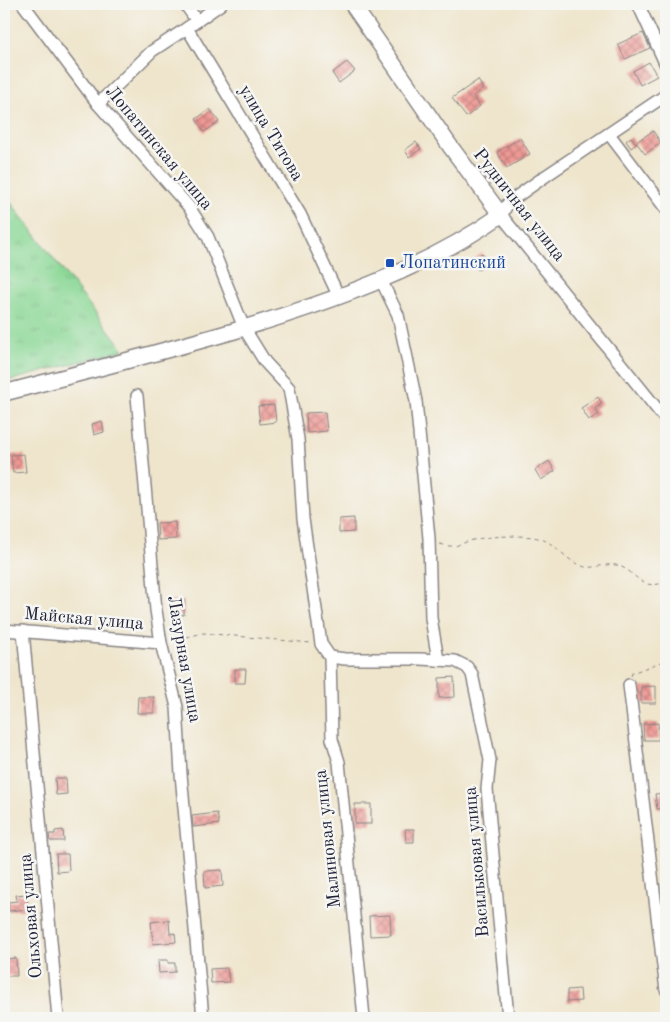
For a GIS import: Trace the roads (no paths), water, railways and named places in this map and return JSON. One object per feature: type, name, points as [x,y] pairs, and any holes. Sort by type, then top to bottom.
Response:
[{"type":"main road","name":"Рудничная улица","points":[[352,4],[450,146],[501,215]]},
{"type":"main road","points":[[4,394],[187,345],[339,297],[420,262],[459,242],[501,215]]},
{"type":"street","name":"Лопатинская улица","points":[[23,4],[98,104],[189,206],[208,237],[244,328],[265,362],[289,388],[298,439],[303,519],[321,644],[330,657]]},
{"type":"street","points":[[185,4],[197,21]]},
{"type":"street","points":[[98,104],[152,51],[221,4]]},
{"type":"street","points":[[638,4],[666,65]]},
{"type":"street","name":"улица Титова","points":[[187,28],[300,214],[339,297]]},
{"type":"street","points":[[501,215],[509,202],[666,95]]},
{"type":"street","points":[[609,134],[666,209]]},
{"type":"street","name":"Рудничная улица","points":[[501,215],[666,420]]},
{"type":"street","points":[[330,657],[345,659],[438,660],[431,618],[429,538],[416,401],[398,315],[381,280]]},
{"type":"street","name":"Лазурная улица","points":[[137,396],[156,610],[161,643],[177,707],[181,774],[203,1018]]},
{"type":"street","name":"Майская улица","points":[[4,630],[161,643]]},
{"type":"street","name":"Ольховая улица","points":[[23,631],[58,1018]]},
{"type":"street","name":"Малиновая улица","points":[[330,657],[332,739],[339,762],[364,1018]]},
{"type":"street","name":"Васильковая улица","points":[[438,660],[455,661],[467,667],[472,674],[490,760],[487,789],[508,1018]]},
{"type":"street","points":[[629,685],[666,990]]},
{"type":"place","name":"Лопатинский","points":[[390,263]]}]
